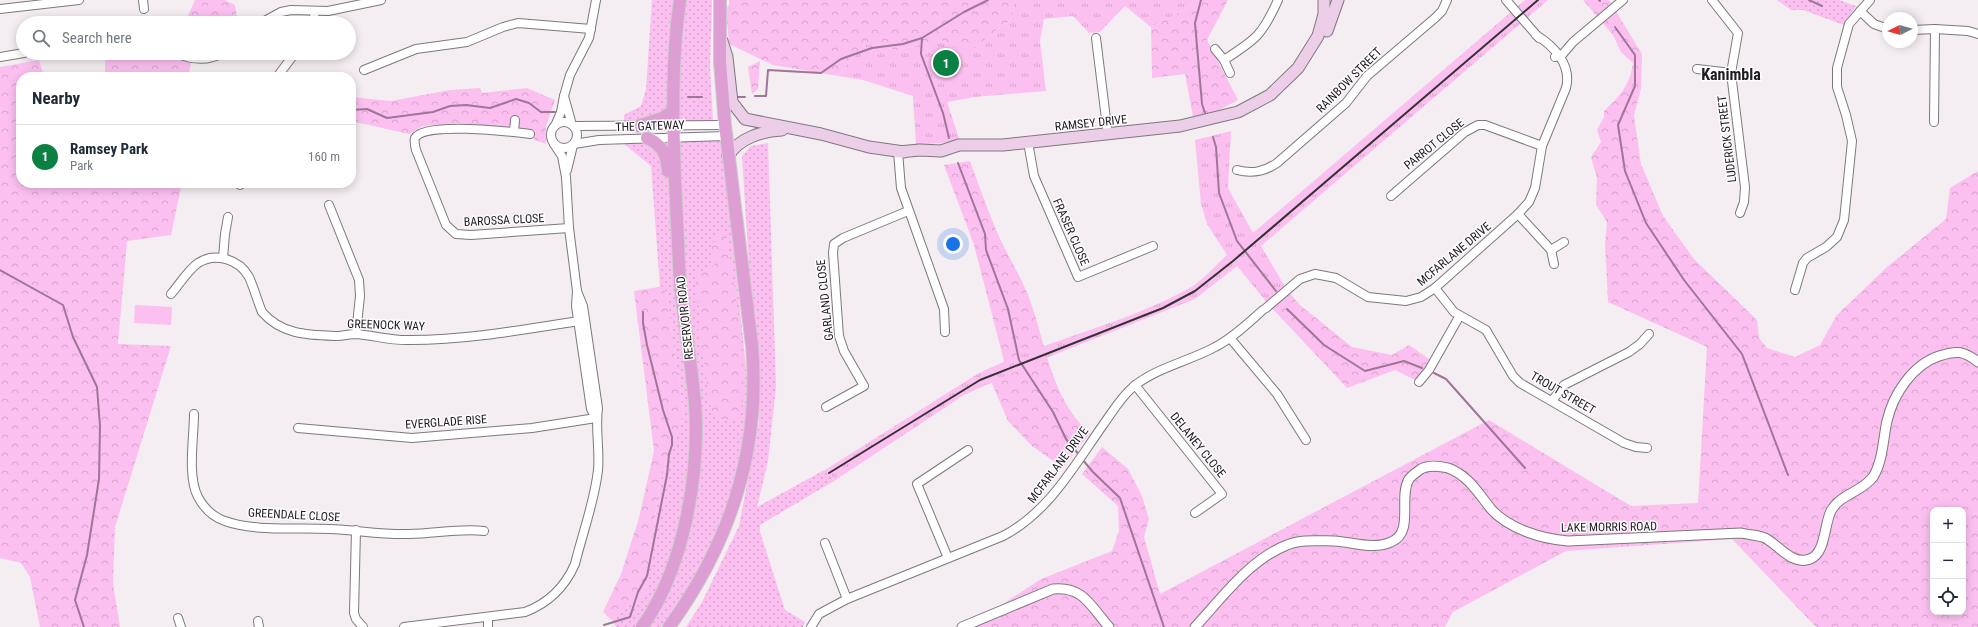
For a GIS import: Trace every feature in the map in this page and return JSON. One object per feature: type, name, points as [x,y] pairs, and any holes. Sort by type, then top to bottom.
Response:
[{"type":"main road","name":"RESERVOIR ROAD","points":[[642,627],[650,621],[681,539],[693,478],[695,453],[695,402],[682,304],[673,132],[675,42],[680,0]]},
{"type":"main road","points":[[669,627],[691,595],[721,539],[734,508],[751,441],[754,406],[755,372],[728,156],[719,32],[720,0]]},
{"type":"main road","name":"RAMSEY DRIVE","points":[[719,32],[727,57],[732,102],[740,115],[750,122],[821,134],[869,147],[898,152],[920,150],[941,151],[959,145],[1003,145],[1108,135],[1180,126],[1223,116],[1249,107],[1270,95],[1289,79],[1306,58],[1318,36],[1324,14],[1324,0]]},
{"type":"main road","name":"RAMSEY DRIVE","points":[[1180,126],[1210,126],[1224,124],[1248,115],[1273,101],[1299,77],[1314,58],[1338,0]]},
{"type":"main road","points":[[638,126],[662,118],[673,112]]},
{"type":"main road","name":"RAMSEY DRIVE","points":[[728,156],[732,149],[744,140],[776,130],[795,129]]},
{"type":"main road","points":[[647,138],[656,142],[666,155],[671,232],[679,257]]},
{"type":"main road","points":[[679,627],[699,598],[728,541],[736,516],[742,479]]},
{"type":"street","points":[[0,9],[79,0]]},
{"type":"street","points":[[274,16],[291,10],[340,10],[382,0]]},
{"type":"street","points":[[404,627],[488,618],[525,612],[537,608],[555,595],[570,576],[575,564],[598,472],[599,442],[596,418],[591,409],[582,320],[576,306],[577,291],[569,228],[566,177],[562,156],[554,144],[551,133],[561,112],[570,75],[585,48],[591,29],[596,0]]},
{"type":"street","points":[[1224,60],[1249,44],[1260,34],[1278,0]]},
{"type":"street","name":"RAINBOW STREET","points":[[1237,170],[1254,173],[1267,169],[1277,163],[1346,103],[1362,80],[1435,18],[1442,11],[1447,0]]},
{"type":"street","points":[[1506,0],[1557,57]]},
{"type":"street","points":[[1557,57],[1623,0]]},
{"type":"street","name":"LUDERICK STREET","points":[[1712,0],[1738,33],[1731,73],[1745,187],[1744,202],[1740,213]]},
{"type":"street","points":[[1795,290],[1803,263],[1807,258],[1826,247],[1837,237],[1844,220],[1852,141],[1846,115],[1838,96],[1836,79],[1849,24],[1870,0]]},
{"type":"street","points":[[314,16],[315,11]]},
{"type":"street","points":[[1860,11],[1874,24],[1882,27]]},
{"type":"street","points":[[364,70],[416,49],[467,42],[503,27],[518,23],[591,29]]},
{"type":"street","points":[[1934,29],[1934,122]]},
{"type":"street","points":[[1918,30],[1963,30],[1978,34]]},
{"type":"street","points":[[1536,35],[1558,48],[1574,42]]},
{"type":"street","points":[[1096,38],[1108,135]]},
{"type":"street","points":[[1546,42],[1557,57]]},
{"type":"street","points":[[1215,49],[1224,60],[1230,73]]},
{"type":"street","points":[[0,56],[16,54]]},
{"type":"street","name":"MCFARLANE DRIVE","points":[[810,627],[819,614],[847,599],[1003,536],[1025,523],[1047,502],[1126,394],[1135,385],[1230,338],[1300,279],[1315,274],[1336,278],[1368,298],[1406,300],[1421,297],[1435,288],[1525,208],[1533,196],[1542,146],[1562,97],[1563,75],[1557,57]]},
{"type":"street","points":[[281,72],[290,60]]},
{"type":"street","points":[[1697,69],[1731,73]]},
{"type":"street","points":[[564,96],[577,137],[573,145],[566,177]]},
{"type":"street","points":[[514,132],[515,120]]},
{"type":"street","points":[[555,126],[561,122],[573,125]]},
{"type":"street","name":"THE GATEWAY","points":[[573,125],[638,126],[673,132]]},
{"type":"street","name":"PARROT CLOSE","points":[[1391,196],[1465,132],[1478,125],[1485,125],[1542,146]]},
{"type":"street","name":"BAROSSA CLOSE","points":[[530,134],[464,128],[426,132],[419,134],[415,138],[416,150],[446,225],[450,230],[463,236],[569,228]]},
{"type":"street","name":"THE GATEWAY","points":[[573,145],[599,140],[647,138],[673,132],[726,130]]},
{"type":"street","name":"FRASER CLOSE","points":[[1028,142],[1034,176],[1078,277],[1153,246]]},
{"type":"street","points":[[554,144],[561,148],[573,145]]},
{"type":"street","points":[[898,152],[900,183],[908,212],[944,309],[946,332]]},
{"type":"street","points":[[329,205],[359,280],[360,296],[356,334]]},
{"type":"street","name":"GARLAND CLOSE","points":[[826,407],[864,386],[844,350],[839,336],[833,254],[834,244],[843,238],[908,212]]},
{"type":"street","points":[[1518,214],[1551,250],[1554,264]]},
{"type":"street","points":[[171,294],[199,262],[207,259],[223,258],[228,217]]},
{"type":"street","points":[[1551,250],[1564,242]]},
{"type":"street","name":"GREENOCK WAY","points":[[223,258],[238,264],[244,270],[262,312],[280,327],[293,332],[338,336],[356,334],[391,339],[425,340],[519,330],[582,320]]},
{"type":"street","name":"TROUT STREET","points":[[1435,288],[1459,317],[1482,326],[1489,334],[1517,379],[1628,445],[1647,448]]},
{"type":"street","points":[[1419,382],[1429,370],[1459,317]]},
{"type":"street","points":[[1552,401],[1564,385],[1636,348],[1649,334]]},
{"type":"street","points":[[1230,338],[1276,394],[1306,440]]},
{"type":"street","name":"LAKE MORRIS ROAD","points":[[1195,627],[1263,557],[1287,545],[1310,541],[1339,541],[1369,545],[1393,542],[1399,536],[1404,527],[1405,496],[1408,481],[1417,472],[1429,467],[1448,468],[1466,479],[1492,510],[1512,525],[1549,540],[1568,541],[1742,533],[1764,538],[1790,557],[1802,561],[1810,559],[1816,555],[1822,544],[1832,509],[1839,501],[1866,486],[1874,476],[1881,456],[1887,420],[1892,404],[1904,384],[1931,358],[1947,353],[1961,351],[1978,362]]},
{"type":"street","name":"DELANEY CLOSE","points":[[1135,385],[1222,494],[1195,513]]},
{"type":"street","name":"GREENDALE CLOSE","points":[[194,414],[193,481],[198,498],[216,518],[243,525],[408,534],[466,530],[484,531]]},
{"type":"street","name":"EVERGLADE RISE","points":[[298,428],[412,438],[532,428],[596,418]]},
{"type":"street","points":[[948,558],[917,484],[968,450]]},
{"type":"street","points":[[356,530],[354,607],[359,626]]},
{"type":"street","points":[[825,543],[847,599]]},
{"type":"street","points":[[962,627],[1053,589],[1063,588],[1083,596],[1093,606],[1109,627]]},
{"type":"street","points":[[178,618],[181,627]]},
{"type":"street","points":[[488,618],[488,627]]},
{"type":"green space","points":[[195,0],[225,0],[235,5],[237,16],[188,16]]},
{"type":"green space","points":[[652,0],[712,0],[710,67],[713,121],[624,125],[624,115],[641,106],[646,89]]},
{"type":"green space","points":[[729,0],[1014,0],[1014,7],[1010,21],[989,36],[976,48],[952,48],[941,40],[898,50],[865,44],[838,76],[773,65],[729,44],[726,9],[729,5]]},
{"type":"green space","points":[[1014,0],[1193,0],[1191,6],[1151,27],[1125,6],[1100,32],[1089,33],[1073,16],[1044,19],[1040,41],[1046,91],[975,97],[947,102],[960,141],[916,145],[913,96],[863,80],[838,76],[865,44],[898,50],[941,40],[952,48],[976,48],[989,36],[1010,21],[1013,13]]},
{"type":"green space","points":[[1193,0],[1228,0],[1207,40],[1238,100],[1219,110],[1193,117],[1185,74],[1152,78],[1151,27],[1191,6]]},
{"type":"green space","points":[[1525,0],[1548,0],[1261,246],[1287,290],[1269,305],[1237,266],[1195,299],[1046,358],[964,395],[834,481],[828,468],[979,373],[1005,361],[1111,323],[1163,302],[1188,289],[1208,273],[1227,255],[1207,224],[1201,204],[1195,140],[1231,131],[1228,188],[1253,233]]},
{"type":"green space","points":[[1583,0],[1609,0],[1642,54],[1641,88],[1634,116],[1641,164],[1663,216],[1694,259],[1757,320],[1759,338],[1767,348],[1795,357],[1820,345],[1837,315],[1887,267],[1946,219],[1950,188],[1978,171],[1978,627],[1816,627],[1732,539],[1566,551],[1453,612],[1445,627],[968,627],[1041,579],[1112,551],[1119,531],[1118,506],[1082,474],[1102,447],[1128,469],[1142,496],[1149,519],[1144,537],[1160,594],[1489,420],[1631,506],[1698,503],[1707,347],[1608,302],[1605,244],[1607,222],[1596,205],[1597,178],[1591,157],[1601,142],[1597,130],[1604,117],[1604,111],[1623,90],[1632,71],[1633,63],[1621,52],[1613,35]]},
{"type":"green space","points":[[1777,0],[1839,0],[1856,6],[1844,25],[1803,10],[1791,10]]},
{"type":"green space","points":[[39,60],[43,72],[16,72],[16,188],[181,188],[171,235],[127,241],[118,344],[171,346],[115,527],[113,583],[120,627],[40,627],[30,577],[21,563],[0,558],[0,67]]},
{"type":"green space","points":[[105,60],[192,60],[189,72],[105,72]]},
{"type":"green space","points":[[760,61],[758,89],[752,94],[748,67]]},
{"type":"green space","points":[[480,88],[482,93],[527,88],[555,100],[546,126],[546,144],[534,140],[532,130],[459,123],[423,126],[409,134],[356,122],[356,98],[391,101],[450,90]]},
{"type":"green space","points":[[720,139],[731,222],[748,387],[741,463],[706,560],[661,627],[616,627],[612,620],[646,592],[651,544],[661,478],[684,415],[665,287],[660,287],[651,166],[624,144]]},
{"type":"green space","points":[[768,143],[776,386],[768,461],[757,507],[828,468],[834,481],[760,525],[760,532],[785,610],[805,622],[803,627],[686,627],[702,602],[739,526],[759,422],[742,156],[751,146]]},
{"type":"green space","points":[[970,161],[997,232],[1028,295],[1058,387],[1066,404],[1090,433],[1063,468],[1032,446],[1008,421],[991,381],[1004,361],[974,245],[944,165]]},
{"type":"green space","points":[[718,233],[726,233],[743,359],[744,385],[742,407],[737,421],[712,417],[703,356],[697,337],[701,317],[695,290],[696,274],[714,265],[711,248]]},
{"type":"green space","points":[[665,286],[684,415],[661,478],[651,544],[646,592],[612,620],[603,612],[621,574],[639,518],[654,451],[634,291]]},
{"type":"green space","points":[[1287,290],[1300,305],[1352,347],[1392,355],[1409,345],[1433,362],[1419,382],[1395,370],[1347,388],[1269,305]]},
{"type":"green space","points":[[135,305],[172,307],[171,325],[134,323]]},
{"type":"waterway","points":[[949,138],[943,113],[921,54],[922,38],[964,12],[988,0]]},
{"type":"waterway","points":[[1201,0],[1195,23],[1202,104],[1206,116]]},
{"type":"waterway","points":[[1809,0],[1822,6]]},
{"type":"waterway","points":[[1615,27],[1635,55],[1635,86],[1618,125],[1625,171],[1646,223],[1684,280],[1742,354],[1788,475]]},
{"type":"waterway","points":[[755,96],[766,96],[768,70],[821,73],[841,59],[872,48],[903,44],[922,38]]},
{"type":"waterway","points":[[688,97],[702,97]]},
{"type":"waterway","points":[[736,97],[745,97]]},
{"type":"waterway","points":[[356,110],[367,109],[387,118],[433,112],[450,106],[466,105],[490,108],[516,99],[529,103],[541,112],[555,112]]},
{"type":"waterway","points":[[1213,137],[1216,147],[1219,193],[1237,241],[1276,291]]},
{"type":"waterway","points":[[958,163],[985,234],[986,250],[1008,309],[1019,360],[1053,412],[1066,439],[1080,456]]},
{"type":"waterway","points":[[0,270],[63,305],[73,337],[97,387],[100,426],[99,479],[87,555],[75,600],[84,627]]},
{"type":"waterway","points":[[1287,309],[1324,345],[1365,371],[1404,361],[1422,368]]},
{"type":"waterway","points":[[604,625],[630,617],[638,592],[647,576],[667,475],[669,454],[672,445],[672,437],[663,410],[647,345],[643,323],[643,312]]},
{"type":"waterway","points":[[1434,373],[1446,379],[1525,468]]},
{"type":"waterway","points":[[1082,459],[1120,498],[1164,627]]},
{"type":"railway","points":[[829,473],[980,380],[1163,308],[1195,291],[1233,261],[1538,0]]},
{"type":"place","name":"Ramsey Park","points":[[946,63]]},
{"type":"district","name":"Kanimbla","points":[[1731,74]]}]
